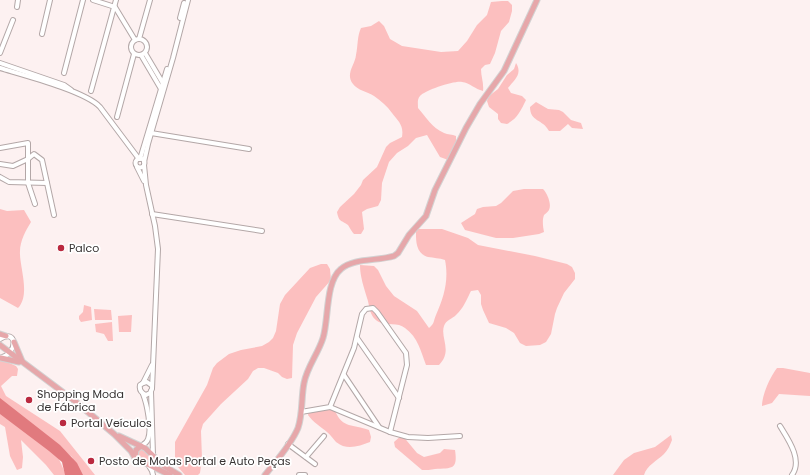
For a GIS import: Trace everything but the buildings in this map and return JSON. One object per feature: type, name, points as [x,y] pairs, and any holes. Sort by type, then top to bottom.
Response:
[{"type":"main road","points":[[267,474],[297,430],[301,412],[304,384],[307,372],[323,338],[332,285],[335,276],[341,269],[349,264],[386,258],[398,253],[409,235],[426,216],[440,181],[474,113],[504,71],[537,0]]},
{"type":"main road","points":[[0,334],[6,336]]},
{"type":"main road","points":[[14,342],[22,362]]},
{"type":"main road","points":[[0,345],[76,402],[114,434],[135,458],[170,475]]},
{"type":"main road","points":[[1,358],[22,362]]},
{"type":"main road","points":[[114,434],[141,446],[164,466],[179,475]]},
{"type":"main road","points":[[135,458],[136,450],[141,446]]},
{"type":"street","points":[[17,7],[18,0]]},
{"type":"street","points":[[42,34],[50,0]]},
{"type":"street","points":[[64,73],[83,0]]},
{"type":"street","points":[[93,0],[115,7],[137,40]]},
{"type":"street","points":[[91,91],[116,0]]},
{"type":"street","points":[[137,40],[150,0]]},
{"type":"street","points":[[144,164],[140,168],[138,162],[174,58],[186,0]]},
{"type":"street","points":[[0,53],[13,20]]},
{"type":"street","points":[[117,117],[134,54],[130,47],[132,43],[137,40],[143,40],[146,43],[147,47],[143,54]]},
{"type":"street","points":[[134,54],[143,54]]},
{"type":"street","points":[[143,54],[163,88],[144,164],[146,185],[158,249],[151,391],[153,456]]},
{"type":"street","points":[[0,64],[13,70]]},
{"type":"street","points":[[0,68],[21,72],[43,79],[90,99],[97,104],[132,150],[146,185]]},
{"type":"street","points":[[151,133],[249,149]]},
{"type":"street","points":[[0,148],[28,143],[28,183],[35,204]]},
{"type":"street","points":[[0,164],[13,166],[28,159],[34,154],[42,160],[54,216]]},
{"type":"street","points":[[138,162],[143,160],[144,164]]},
{"type":"street","points":[[0,177],[9,182],[47,183]]},
{"type":"street","points":[[152,214],[262,231]]},
{"type":"street","points":[[330,407],[344,375],[357,338],[364,310],[373,308],[407,356],[407,365],[390,432]]},
{"type":"street","points":[[0,339],[6,336],[12,338],[14,342],[10,353],[1,358]]},
{"type":"street","points":[[357,338],[399,398]]},
{"type":"street","points":[[141,446],[147,441],[149,434],[148,410],[140,388],[153,362]]},
{"type":"street","points":[[344,375],[380,427]]},
{"type":"street","points":[[143,382],[147,382],[152,385]]},
{"type":"street","points":[[143,394],[148,394],[151,391]]},
{"type":"street","points":[[301,412],[330,407],[390,432],[413,438],[460,436]]},
{"type":"street","points":[[362,420],[370,413]]},
{"type":"street","points":[[780,426],[788,440],[796,460],[796,466],[792,475]]},
{"type":"street","points":[[306,457],[324,436]]},
{"type":"street","points":[[288,444],[315,464]]},
{"type":"street","points":[[148,464],[154,475],[161,470]]},
{"type":"street","points":[[299,475],[305,475]]},
{"type":"shaded area","points":[[508,1],[512,5],[512,11],[509,22],[501,31],[495,53],[490,64],[485,65],[481,69],[483,91],[468,84],[459,82],[434,88],[420,96],[418,99],[418,108],[433,125],[444,133],[456,136],[456,150],[451,161],[440,157],[427,135],[416,138],[408,146],[397,153],[389,162],[382,183],[381,200],[378,206],[362,212],[364,229],[361,234],[354,234],[348,225],[340,220],[337,212],[340,207],[354,194],[363,180],[377,167],[386,147],[390,143],[402,137],[402,129],[400,124],[390,110],[374,96],[357,88],[351,80],[350,73],[357,51],[358,38],[361,28],[371,26],[379,21],[384,26],[390,39],[402,46],[441,52],[458,51],[467,41],[477,25],[487,15],[491,2]]},
{"type":"shaded area","points":[[516,63],[519,70],[518,74],[508,88],[511,93],[522,96],[526,100],[519,114],[514,119],[507,124],[501,123],[498,119],[498,114],[489,107],[487,101],[489,96],[498,89],[507,75],[514,69]]},
{"type":"shaded area","points":[[536,102],[548,109],[563,112],[571,120],[581,123],[583,129],[572,128],[568,124],[560,131],[549,131],[544,124],[532,115],[530,107]]},
{"type":"shaded area","points":[[524,189],[543,189],[547,196],[550,208],[543,217],[544,232],[513,238],[496,238],[465,230],[461,223],[475,214],[477,209],[496,206],[513,191]]},
{"type":"shaded area","points":[[0,209],[7,211],[24,210],[31,222],[27,228],[20,247],[20,257],[24,280],[24,295],[18,308],[0,298]]},
{"type":"shaded area","points":[[416,229],[442,229],[468,238],[478,245],[535,256],[567,264],[572,267],[575,273],[575,279],[564,293],[557,308],[551,334],[546,342],[540,345],[526,346],[520,343],[514,333],[506,328],[489,323],[481,304],[481,295],[478,290],[471,291],[461,310],[446,322],[444,326],[443,331],[446,350],[443,360],[439,365],[426,365],[418,345],[409,332],[402,326],[382,323],[373,317],[362,282],[360,269],[360,265],[374,266],[394,296],[417,311],[429,328],[434,322],[443,295],[446,281],[446,267],[445,260],[428,257],[418,249]]},
{"type":"shaded area","points":[[321,264],[327,264],[330,269],[331,280],[316,297],[297,333],[293,345],[292,378],[287,379],[278,373],[264,368],[258,368],[253,371],[248,379],[221,404],[203,424],[201,431],[202,459],[200,473],[198,475],[185,475],[178,467],[175,460],[175,442],[207,385],[213,368],[229,354],[262,346],[269,342],[273,338],[276,331],[280,304],[285,295],[310,268]]},
{"type":"shaded area","points":[[84,305],[91,307],[92,320],[81,322],[79,316],[83,312]]},
{"type":"shaded area","points":[[94,309],[111,310],[112,320],[95,320]]},
{"type":"shaded area","points":[[132,315],[131,332],[119,332],[118,316]]},
{"type":"shaded area","points":[[112,322],[113,341],[108,341],[104,334],[96,332],[95,324]]},
{"type":"shaded area","points":[[0,359],[16,366],[18,369],[17,376],[12,376],[1,386],[6,396],[60,431],[95,475],[79,475],[72,457],[62,449],[58,457],[66,475],[54,475],[21,440],[23,457],[22,468],[17,470],[10,456],[5,427],[0,424]]},
{"type":"shaded area","points":[[777,368],[810,373],[810,396],[779,394],[772,403],[762,406],[763,397],[767,386]]},
{"type":"shaded area","points":[[0,398],[60,445],[77,463],[83,475],[65,475],[62,462],[0,414]]},
{"type":"shaded area","points":[[320,408],[335,411],[341,421],[349,425],[369,430],[371,437],[370,442],[353,447],[340,445],[308,415],[309,410]]},
{"type":"shaded area","points":[[402,435],[417,453],[424,457],[440,453],[444,449],[455,450],[456,461],[454,465],[450,468],[422,470],[395,447],[394,442]]},
{"type":"shaded area","points":[[671,435],[672,440],[667,451],[650,466],[644,475],[613,475],[624,460],[634,453],[655,447]]},
{"type":"shaded area","points":[[143,449],[163,469],[138,457],[138,451]]},
{"type":"place","name":"Palco","points":[[61,248]]},
{"type":"place","name":"Shopping Moda de Fábrica","points":[[29,400]]},
{"type":"place","name":"Portal Veículos","points":[[63,423]]},
{"type":"place","name":"Posto de Molas Portal e Auto Peças","points":[[91,461]]}]
